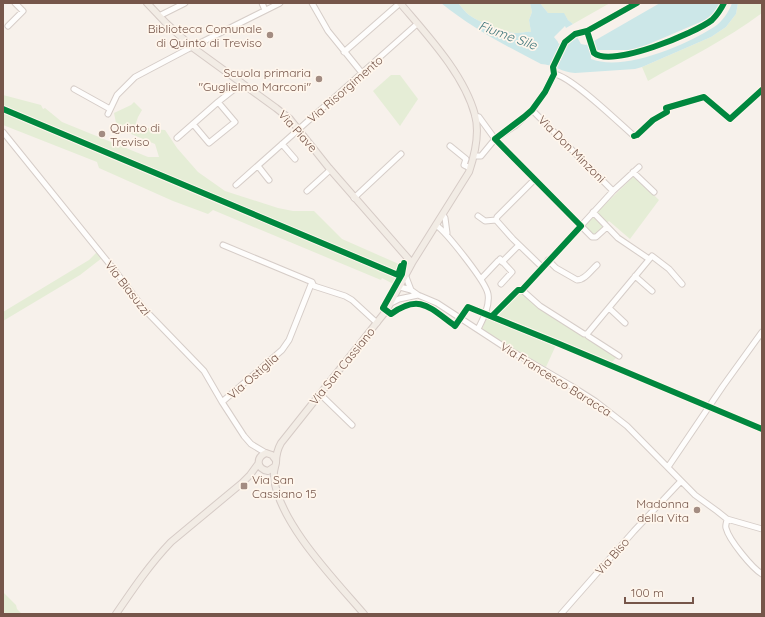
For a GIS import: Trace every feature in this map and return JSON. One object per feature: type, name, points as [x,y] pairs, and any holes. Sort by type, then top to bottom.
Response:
[{"type":"main road","name":"Via Piave","points":[[147,3],[192,47],[290,119],[330,170],[412,263]]},
{"type":"main road","name":"Via San Cassiano","points":[[267,453],[281,443],[377,323],[391,303],[412,263],[455,196],[470,168],[474,156],[476,134],[475,116],[469,98],[456,75],[400,3]]},
{"type":"main road","name":"Via San Cassiano","points":[[275,459],[281,443]]},
{"type":"main road","points":[[246,479],[259,462],[261,455],[267,453],[272,455],[275,459],[275,484]]},
{"type":"main road","points":[[259,462],[261,468],[275,484],[287,514],[305,544],[364,614]]},
{"type":"main road","points":[[116,614],[146,570],[171,542],[246,479],[256,473],[274,468]]},
{"type":"street","points":[[8,26],[23,11],[15,3]]},
{"type":"street","points":[[159,16],[185,3]]},
{"type":"street","points":[[262,3],[265,10]]},
{"type":"street","points":[[74,89],[109,112],[117,95],[135,77],[280,3]]},
{"type":"street","points":[[312,3],[328,31],[362,73]]},
{"type":"street","points":[[344,52],[400,3]]},
{"type":"street","points":[[575,34],[587,31],[637,3]]},
{"type":"street","name":"Via Risorgimento","points":[[236,185],[417,24]]},
{"type":"street","points":[[474,156],[481,156],[495,139],[516,125],[532,110],[545,92],[554,74],[553,67]]},
{"type":"street","points":[[554,74],[560,74],[583,91],[634,136]]},
{"type":"street","points":[[177,138],[242,83]]},
{"type":"street","points":[[193,124],[209,143],[235,122],[218,102]]},
{"type":"street","name":"Via Don Minzoni","points":[[532,110],[613,190]]},
{"type":"street","points":[[475,116],[479,117],[495,139],[594,238],[607,226]]},
{"type":"street","name":"Via Biasuzzi","points":[[3,132],[142,306],[200,366],[242,434],[256,451],[259,462]]},
{"type":"street","points":[[282,144],[296,159]]},
{"type":"street","points":[[450,146],[466,158],[464,165],[470,168]]},
{"type":"street","points":[[354,198],[401,154]]},
{"type":"street","points":[[258,166],[269,180]]},
{"type":"street","points":[[619,356],[540,306],[522,290],[613,190],[639,167]]},
{"type":"street","points":[[306,191],[330,170]]},
{"type":"street","points":[[633,172],[654,192]]},
{"type":"street","points":[[496,220],[497,217],[535,179]]},
{"type":"street","points":[[593,212],[618,238],[650,259]]},
{"type":"street","points":[[443,215],[445,218],[447,234]]},
{"type":"street","points":[[478,216],[485,221],[496,220]]},
{"type":"street","points":[[496,220],[542,267]]},
{"type":"street","points":[[436,225],[447,234],[481,279],[488,292],[486,311],[478,329]]},
{"type":"street","points":[[223,245],[312,282],[314,286],[345,296],[352,300],[377,323]]},
{"type":"street","points":[[481,279],[519,245]]},
{"type":"street","points":[[586,334],[652,256],[669,269],[682,284]]},
{"type":"street","points":[[548,260],[556,268],[577,280],[584,278],[597,264]]},
{"type":"street","points":[[500,261],[512,272],[501,284]]},
{"type":"street","points":[[636,276],[652,291]]},
{"type":"street","points":[[406,277],[411,290]]},
{"type":"street","name":"Via Ostiglia","points":[[222,402],[282,350],[289,340],[312,282]]},
{"type":"street","points":[[400,287],[409,296]]},
{"type":"street","name":"Via Francesco Baracca","points":[[400,287],[411,290],[418,295],[437,303],[506,348],[573,387],[609,412],[638,436],[695,495],[727,519],[762,529]]},
{"type":"street","name":"Via Francesco Baracca","points":[[391,303],[409,296],[418,295]]},
{"type":"street","points":[[608,308],[625,323]]},
{"type":"street","points":[[668,467],[722,386],[762,332]]},
{"type":"street","points":[[320,394],[352,425]]},
{"type":"street","name":"Via Biasuzzi","points":[[251,444],[267,453]]},
{"type":"street","name":"Via Biso","points":[[561,614],[681,480]]},
{"type":"street","points":[[727,519],[726,527],[730,537],[762,574]]},
{"type":"green space","points":[[458,3],[530,3],[532,12],[529,20],[531,32],[514,33],[493,27],[469,15]]},
{"type":"green space","points":[[540,3],[610,3],[573,24],[564,14],[548,13]]},
{"type":"green space","points":[[738,3],[762,3],[762,13],[720,41],[648,81],[642,67],[711,37],[726,27],[736,14]]},
{"type":"green space","points":[[391,75],[400,75],[418,99],[400,126],[373,91]]},
{"type":"green space","points":[[3,95],[41,105],[43,109],[45,108],[62,122],[148,157],[159,157],[155,144],[117,128],[114,113],[134,102],[142,110],[136,123],[146,128],[165,130],[177,148],[198,172],[225,191],[278,208],[293,211],[314,211],[342,239],[401,265],[408,265],[397,286],[382,278],[381,280],[213,210],[208,214],[173,201],[99,168],[97,162],[3,125]]},
{"type":"green space","points":[[634,176],[659,200],[630,239],[609,221],[594,235],[584,225]]},
{"type":"green space","points":[[97,252],[102,258],[80,275],[3,321],[3,312],[89,260]]},
{"type":"green space","points":[[520,289],[618,356],[612,362],[487,313],[489,311],[496,313]]},
{"type":"green space","points":[[487,317],[556,345],[546,367],[501,342],[482,329]]},
{"type":"green space","points":[[3,592],[16,605],[17,609],[22,614],[3,614]]},
{"type":"water","name":"Fiume Sile","points":[[441,3],[458,3],[468,14],[479,21],[500,30],[518,33],[531,32],[529,20],[532,12],[530,3],[540,3],[548,13],[564,13],[568,20],[573,24],[566,28],[565,26],[554,37],[558,43],[565,47],[577,37],[581,44],[586,45],[589,43],[593,52],[591,51],[591,59],[605,62],[620,62],[654,55],[702,34],[720,22],[729,10],[732,3],[738,3],[736,14],[726,27],[711,37],[642,67],[635,69],[571,73],[550,65],[541,64],[502,43],[477,29]]},
{"type":"water","points":[[660,3],[720,3],[714,13],[705,20],[635,50],[596,50],[594,41]]},
{"type":"cycle path","points":[[492,316],[518,290],[522,290],[581,226],[495,139],[532,110],[545,92],[554,74],[553,67],[565,42],[575,34],[587,31],[637,3]]},
{"type":"cycle path","points":[[587,31],[594,53],[604,56],[618,56],[635,53],[672,40],[703,26],[714,18],[724,3]]},
{"type":"cycle path","points":[[634,136],[653,120],[667,112],[666,108],[704,97],[730,119],[762,90]]},
{"type":"cycle path","points":[[3,109],[398,275],[401,266]]},
{"type":"cycle path","points":[[404,263],[402,274],[383,308],[391,314],[410,304],[424,305],[455,326],[468,307],[762,429]]},
{"type":"place","name":"Biblioteca Comunale di Quinto di Treviso","points":[[270,35]]},
{"type":"place","name":"Scuola primaria \"Guglielmo Marconi\"","points":[[319,79]]},
{"type":"place","name":"Quinto di Treviso","points":[[102,134]]},
{"type":"place","name":"Via San Cassiano 15","points":[[244,486]]},
{"type":"place","name":"Madonna della Vita","points":[[697,510]]}]
